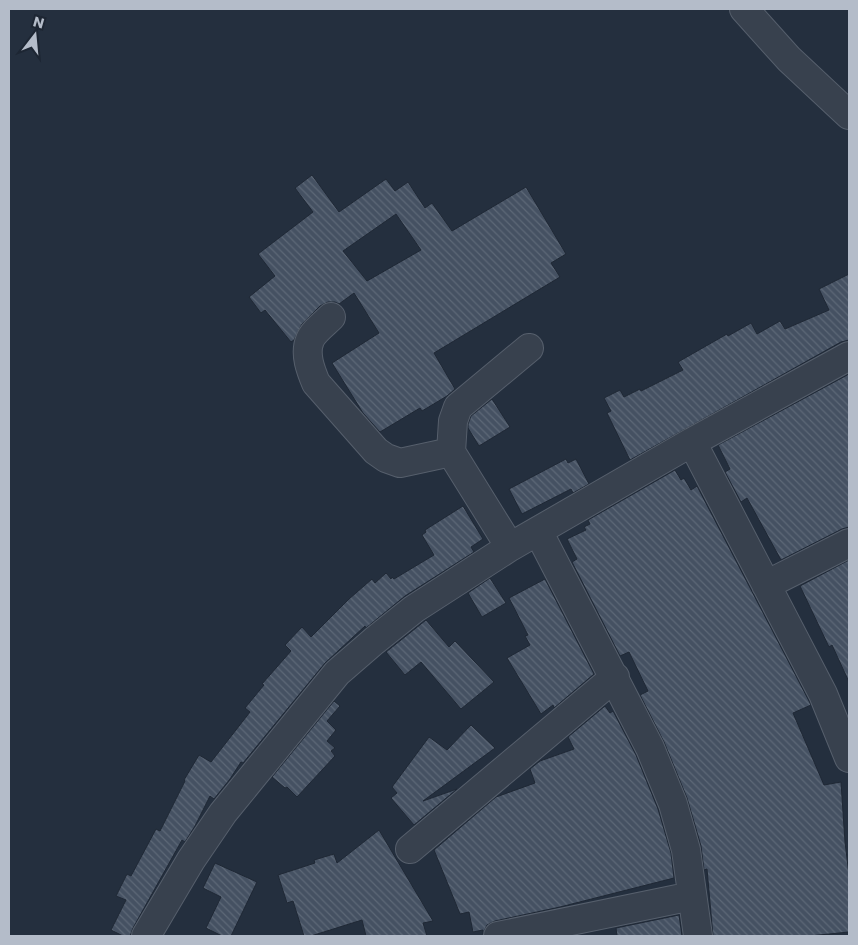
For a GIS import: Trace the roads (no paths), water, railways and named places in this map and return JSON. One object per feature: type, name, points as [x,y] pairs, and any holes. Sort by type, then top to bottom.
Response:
[{"type":"street","points":[[744,9],[789,59],[849,114]]},
{"type":"street","points":[[331,316],[310,340],[308,354],[310,370],[316,383],[370,444],[386,458],[400,463],[451,452]]},
{"type":"street","points":[[510,547],[451,452],[453,421],[458,407],[529,348]]},
{"type":"street","points":[[146,936],[191,860],[223,813],[337,673],[414,609],[510,547],[692,442],[849,356]]},
{"type":"street","points":[[692,442],[823,694],[839,705],[849,758]]},
{"type":"street","points":[[538,531],[615,677],[650,748],[673,804],[686,850],[698,936]]},
{"type":"street","points":[[766,585],[849,543]]},
{"type":"street","points":[[410,849],[615,677]]},
{"type":"street","points":[[498,936],[692,896]]}]
